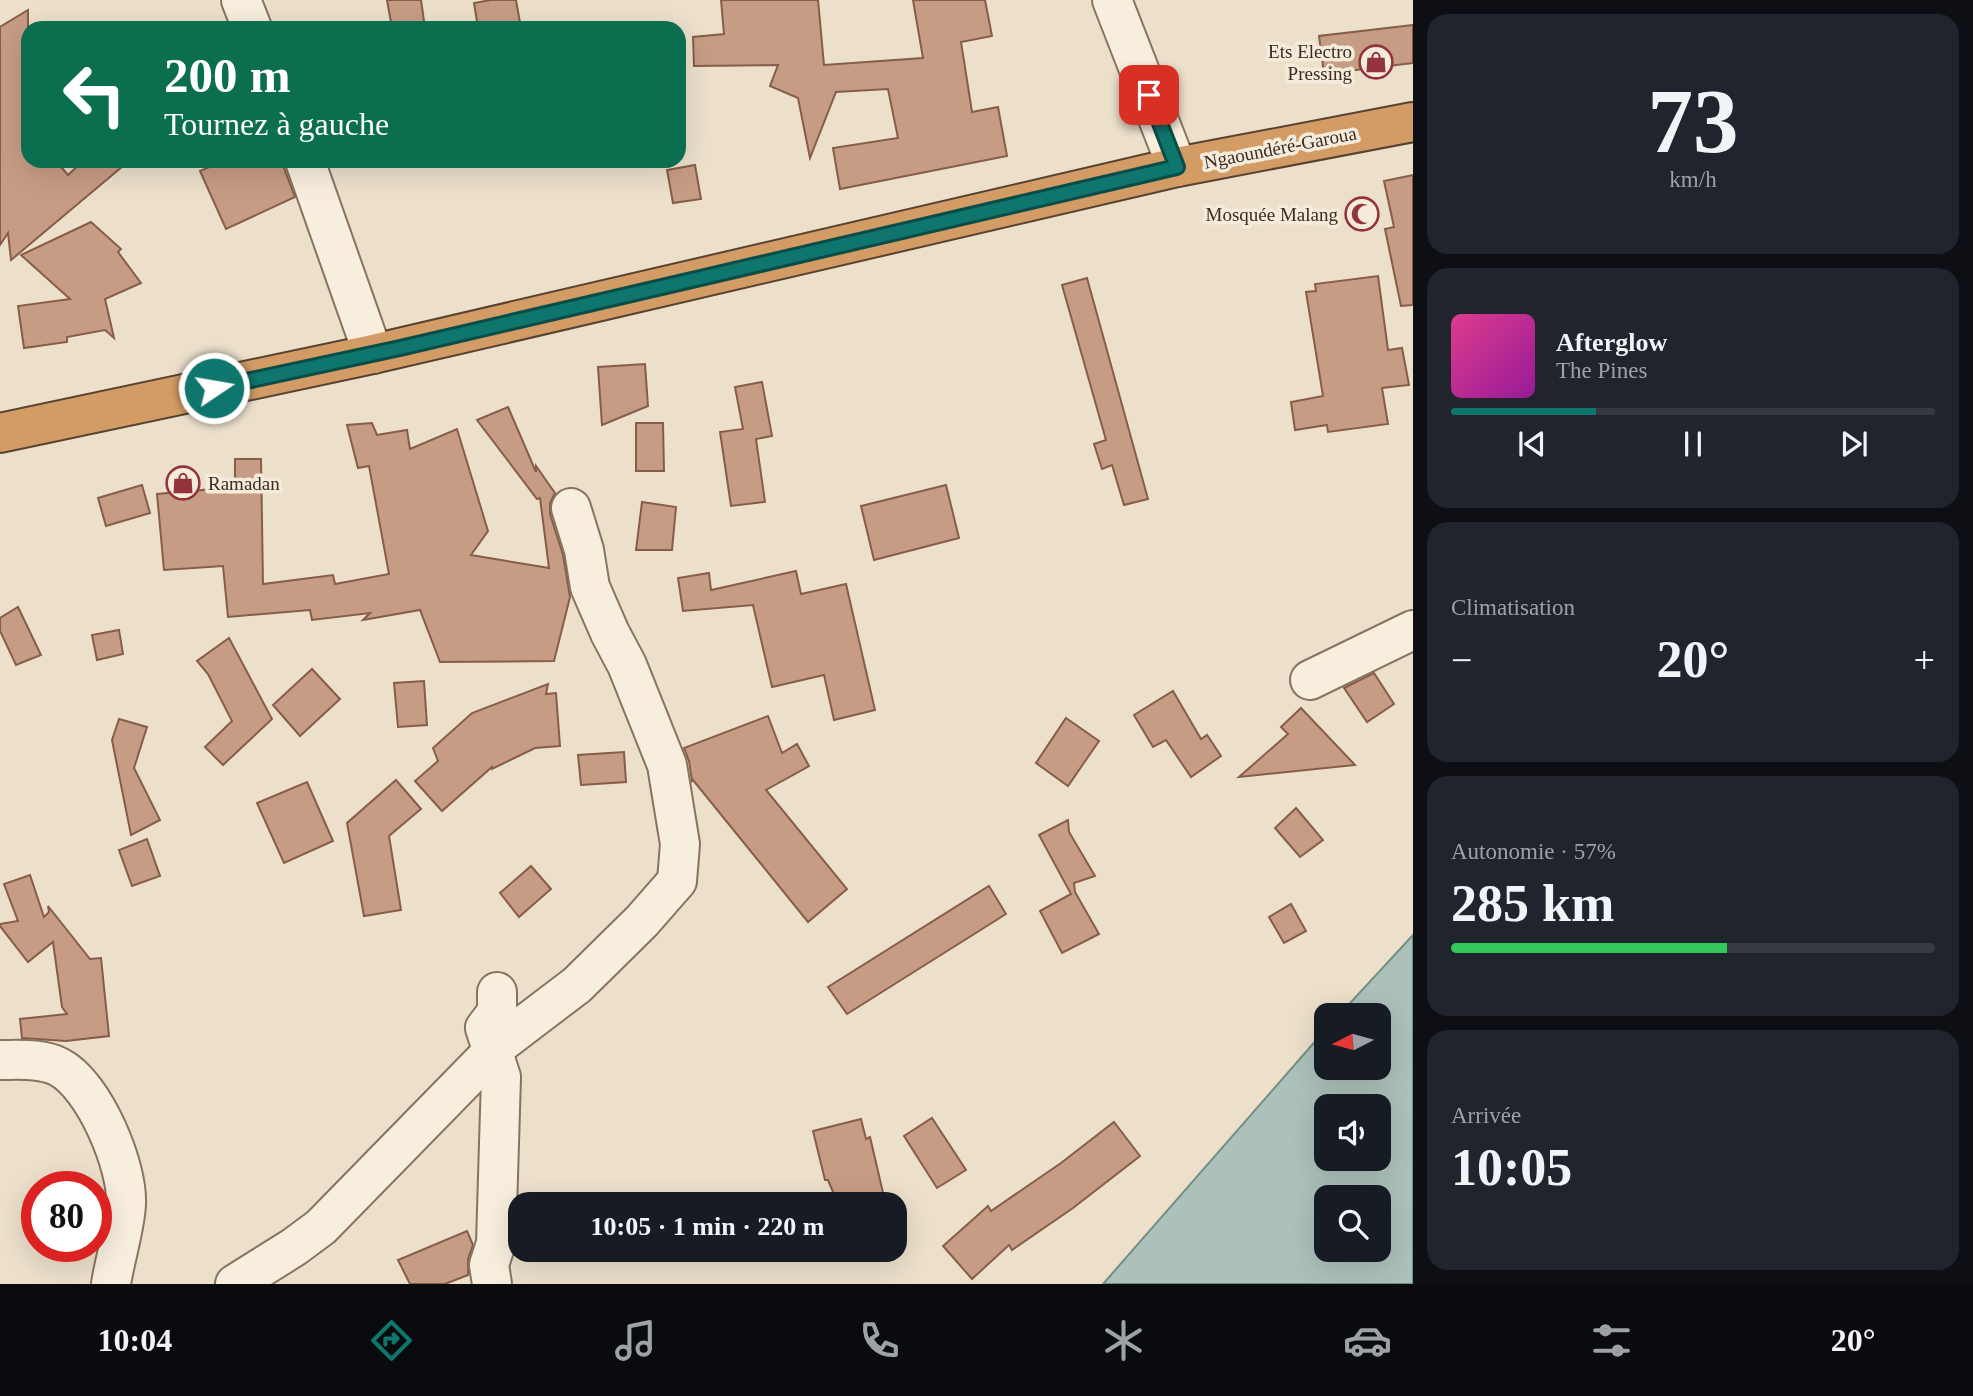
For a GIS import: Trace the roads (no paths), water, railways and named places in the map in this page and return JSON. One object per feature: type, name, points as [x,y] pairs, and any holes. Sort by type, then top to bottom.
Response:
[{"type":"highway","name":"Ngaoundéré-Garoua","points":[[0,433],[373,354],[1177,167],[1413,122]]},
{"type":"street","points":[[241,0],[249,21]]},
{"type":"street","points":[[1112,0],[1177,167]]},
{"type":"street","points":[[307,168],[373,354]]},
{"type":"street","points":[[235,1284],[321,1227],[502,1042],[577,985],[642,921],[677,881],[680,844],[667,765],[627,665],[590,587],[584,550],[571,508]]},
{"type":"street","points":[[1310,680],[1413,630]]},
{"type":"street","points":[[492,1284],[489,1265],[496,1243],[501,1077],[485,1028],[497,1012],[497,992]]},
{"type":"street","points":[[0,1060],[33,1060],[59,1067],[81,1086],[98,1111],[117,1151],[125,1178],[126,1205],[111,1284]]},
{"type":"water","points":[[1413,935],[1413,1284],[1103,1284],[1314,1043],[1314,1080],[1391,1080],[1391,1003],[1350,1003]]},
{"type":"place","name":"Ets Electro Pressing","points":[[1376,62]]},
{"type":"place","name":"Mosquée Malang","points":[[1362,214]]},
{"type":"place","name":"Ramadan","points":[[183,483]]}]
